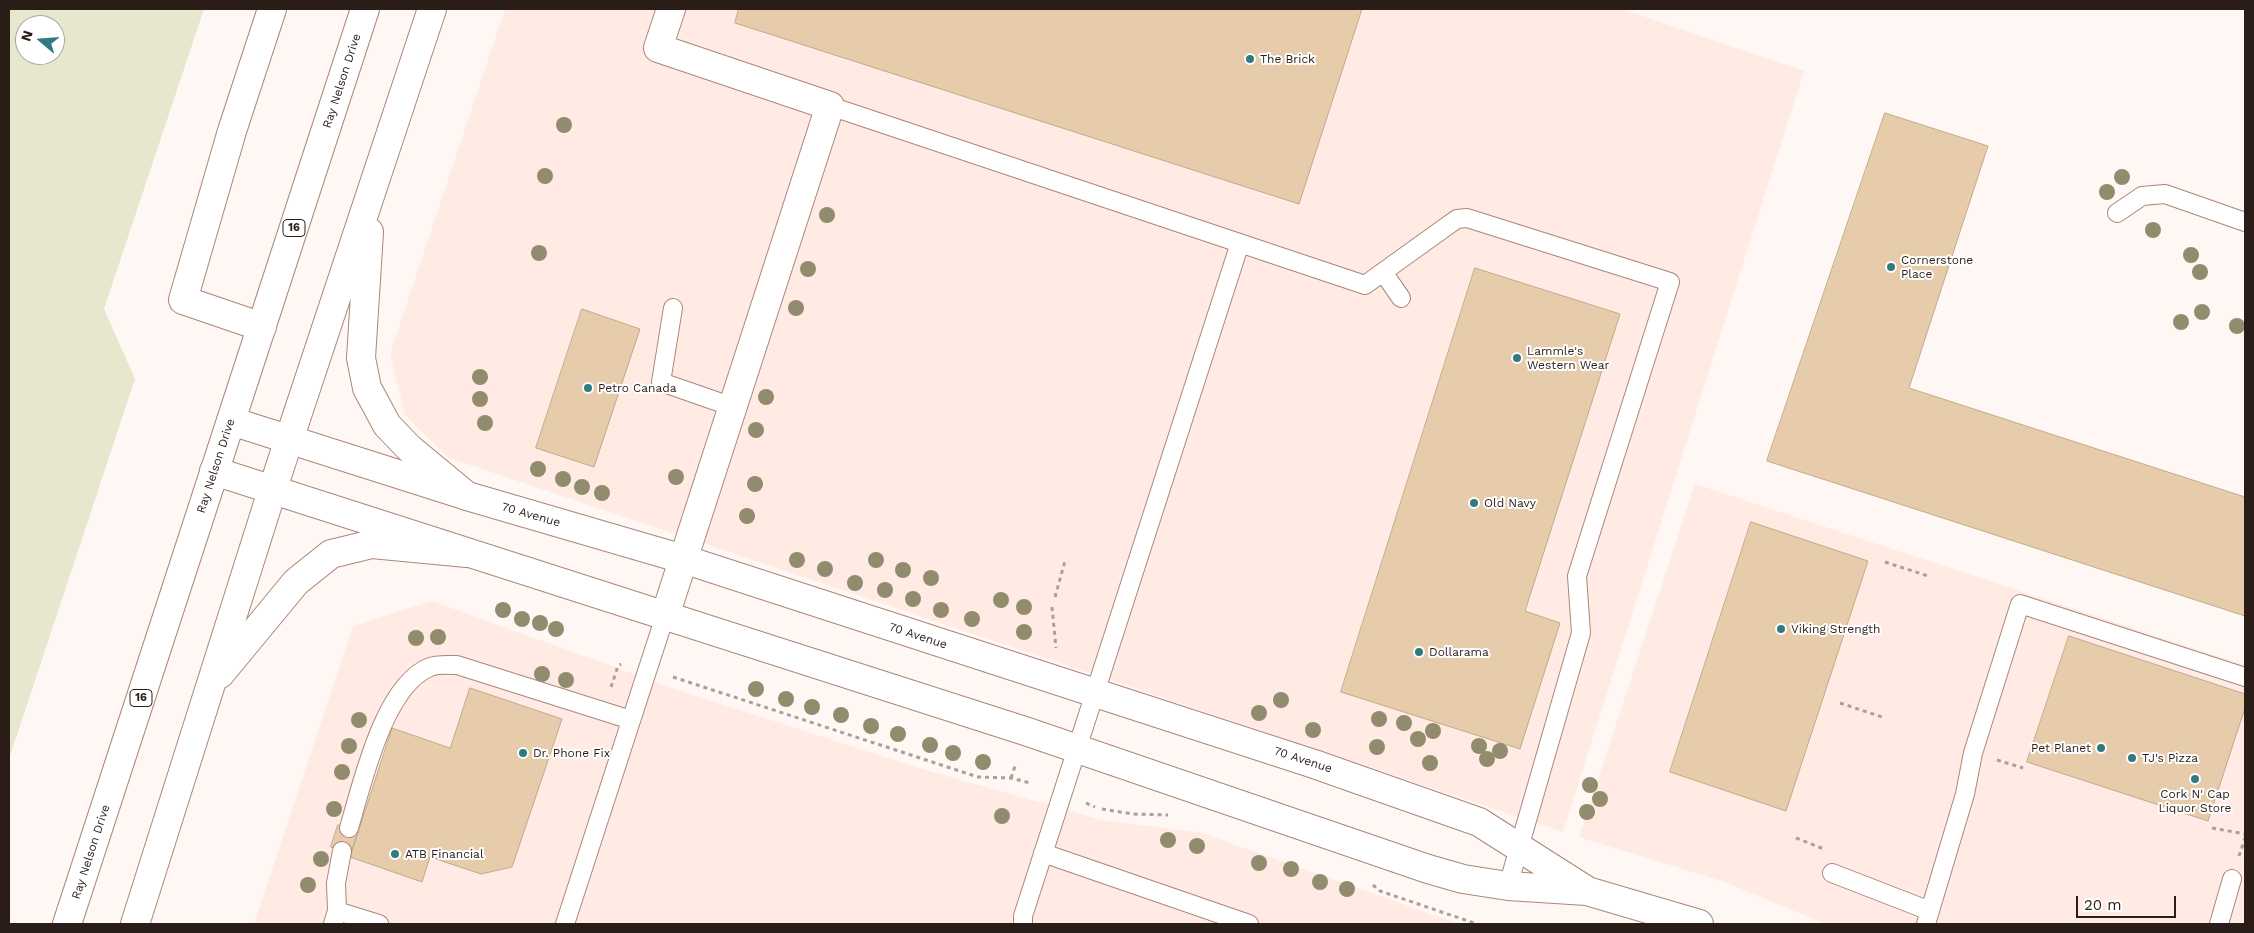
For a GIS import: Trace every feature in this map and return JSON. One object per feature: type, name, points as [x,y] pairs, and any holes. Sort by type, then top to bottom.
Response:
[{"type":"main road","points":[[262,326],[183,300],[232,131],[272,9]]},
{"type":"main road","name":"Ray Nelson Drive","points":[[67,924],[365,9]]},
{"type":"main road","points":[[135,924],[272,491],[432,9]]},
{"type":"main road","points":[[666,616],[830,106],[658,48],[671,9]]},
{"type":"main road","points":[[371,193],[361,358],[367,388],[387,425],[409,448],[466,496]]},
{"type":"main road","name":"70 Avenue","points":[[231,421],[466,496],[683,559],[1314,764],[1479,822],[1587,891]]},
{"type":"main road","name":"70 Avenue","points":[[214,471],[1028,732],[1428,869],[1463,879],[1508,886],[1587,891],[1694,924]]},
{"type":"main road","points":[[211,685],[296,582],[331,554],[372,544],[467,553]]},
{"type":"lane","points":[[830,106],[1365,285],[1457,219],[1467,218],[1670,282],[1577,576],[1581,633],[1508,886]]},
{"type":"lane","points":[[2117,213],[2142,196],[2165,194],[2245,222]]},
{"type":"lane","points":[[1023,924],[1023,916],[1043,853],[1240,243]]},
{"type":"lane","points":[[1383,272],[1401,298]]},
{"type":"lane","points":[[673,308],[662,382],[733,407]]},
{"type":"lane","points":[[1832,873],[1928,918],[1966,794],[1973,753],[2020,604],[2245,677]]},
{"type":"lane","points":[[565,924],[666,616]]},
{"type":"lane","points":[[349,828],[374,746],[394,701],[413,676],[431,666],[457,665],[631,720]]},
{"type":"lane","points":[[342,850],[336,883],[335,918],[379,924]]},
{"type":"lane","points":[[1043,853],[1249,924]]},
{"type":"lane","points":[[2219,924],[2232,878]]},
{"type":"path","points":[[1055,597],[1065,560]]},
{"type":"path","points":[[1886,562],[1928,576]]},
{"type":"path","points":[[1052,607],[1057,642]]},
{"type":"path","points":[[610,689],[618,666],[624,660]]},
{"type":"path","points":[[673,677],[978,777],[1011,778],[1030,783]]},
{"type":"path","points":[[1840,703],[1882,718]]},
{"type":"path","points":[[1011,778],[1015,766]]},
{"type":"path","points":[[2212,828],[2245,834]]},
{"type":"path","points":[[1796,838],[1830,852]]},
{"type":"shaded area","points":[[505,9],[1622,9],[1804,71],[1563,832],[449,458],[405,415],[390,354]]},
{"type":"shaded area","points":[[1695,484],[2245,665],[2245,924],[1825,924],[1725,882],[1579,837]]},
{"type":"shaded area","points":[[432,601],[675,689],[922,769],[1102,820],[1202,833],[1459,924],[254,924],[353,626]]},
{"type":"green space","points":[[9,9],[204,9],[104,309],[135,379],[9,759]]},
{"type":"building","points":[[739,9],[1362,9],[1299,204],[735,23]]},
{"type":"building","name":"Cornerstone Place","points":[[1885,113],[1988,146],[1909,388],[2245,497],[2245,616],[1767,461]]},
{"type":"building","points":[[1475,268],[1620,314],[1525,611],[1560,623],[1520,749],[1341,692]]},
{"type":"building","name":"Petro Canada","points":[[582,309],[640,329],[594,467],[536,448]]},
{"type":"building","name":"Viking Strength","points":[[1751,522],[1868,561],[1786,811],[1670,772]]},
{"type":"building","points":[[2069,636],[2245,694],[2245,708],[2208,821],[2027,762]]},
{"type":"building","points":[[470,688],[562,719],[512,867],[481,874],[430,857],[422,882],[350,857],[392,728],[450,748]]},
{"type":"building","points":[[338,825],[358,831],[351,853],[331,847]]},
{"type":"place","name":"The Brick","points":[[1250,59]]},
{"type":"place","name":"Cornerstone Place","points":[[1891,267]]},
{"type":"place","name":"Lammle's Western Wear","points":[[1517,358]]},
{"type":"place","name":"Petro Canada","points":[[588,388]]},
{"type":"place","name":"Old Navy","points":[[1474,503]]},
{"type":"place","name":"Viking Strength","points":[[1781,629]]},
{"type":"place","name":"Dollarama","points":[[1419,652]]},
{"type":"place","name":"Pet Planet","points":[[2101,748]]},
{"type":"place","name":"Dr. Phone Fix","points":[[523,753]]},
{"type":"place","name":"TJ's Pizza","points":[[2132,758]]},
{"type":"place","name":"Cork N' Cap Liquor Store","points":[[2195,779]]},
{"type":"place","name":"ATB Financial","points":[[395,854]]}]
